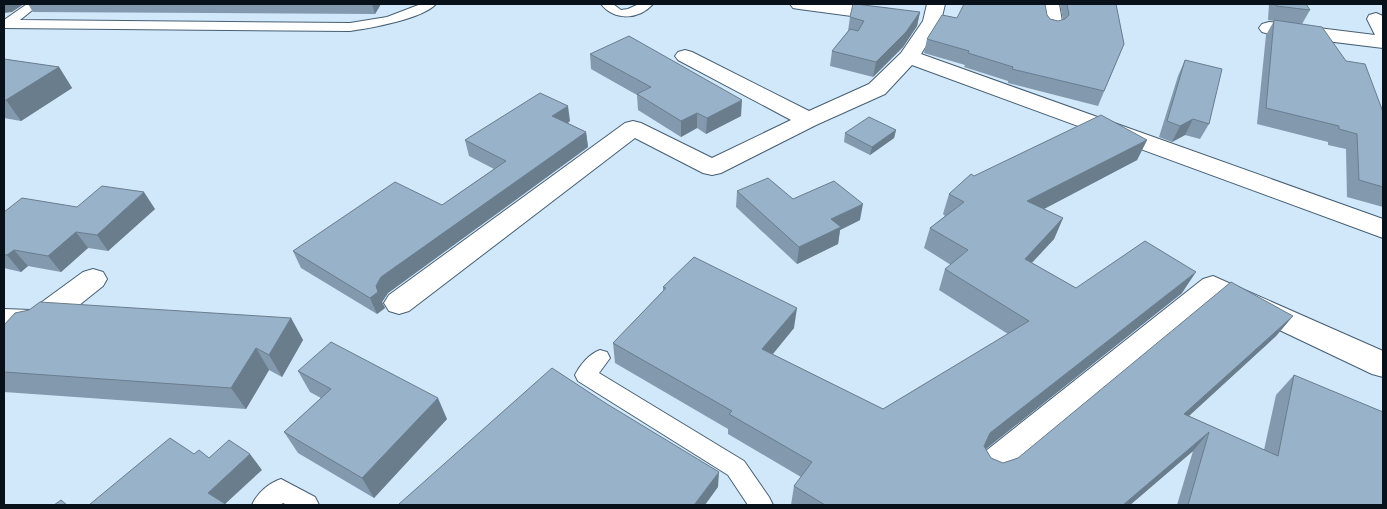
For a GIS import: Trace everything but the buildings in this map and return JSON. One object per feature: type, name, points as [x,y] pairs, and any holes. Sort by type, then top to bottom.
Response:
[{"type":"street","points":[[399,303],[633,128],[712,168],[808,120],[877,89],[909,57],[921,15],[799,4]]},
{"type":"street","points":[[1048,4],[1051,5],[1053,26]]},
{"type":"street","points":[[1269,28],[1383,42]]},
{"type":"street","points":[[685,56],[808,120]]},
{"type":"street","points":[[909,57],[1234,173],[1383,229]]},
{"type":"street","points":[[4,320],[37,322],[92,279]]},
{"type":"street","points":[[994,465],[1213,286],[1383,365]]},
{"type":"lane","points":[[6,24],[34,4]]},
{"type":"lane","points":[[6,24],[350,27],[398,18],[430,4]]},
{"type":"lane","points":[[607,4],[619,14],[625,14],[632,13],[647,4]]},
{"type":"lane","points":[[600,358],[585,375],[736,468],[761,505]]},
{"type":"lane","points":[[264,505],[281,489],[307,505]]}]
